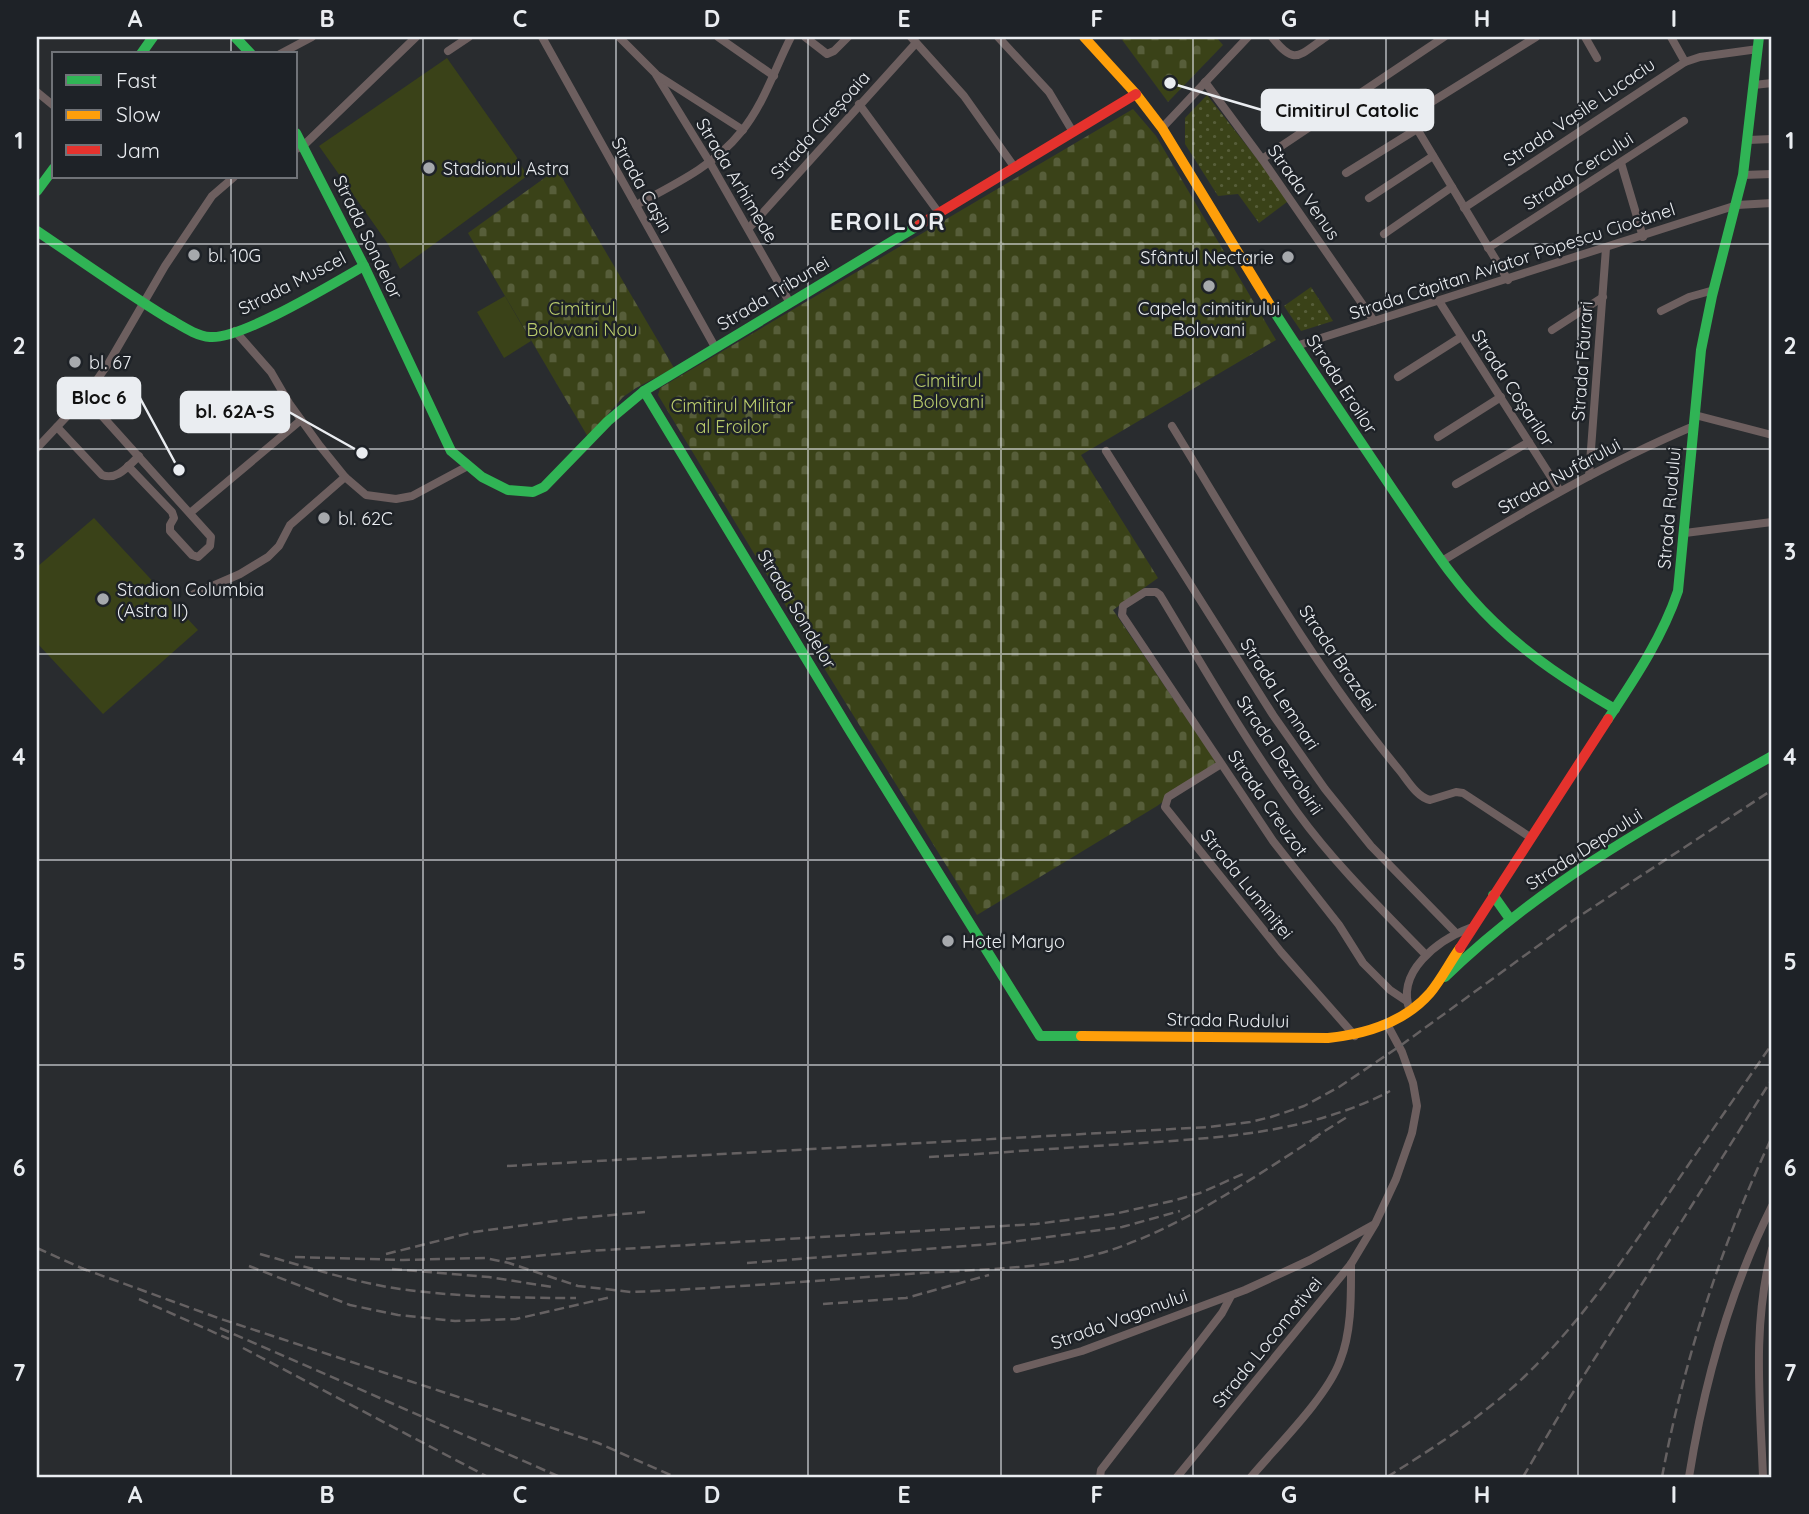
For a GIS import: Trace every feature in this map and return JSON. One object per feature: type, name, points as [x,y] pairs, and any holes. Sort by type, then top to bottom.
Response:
[{"type":"street","points":[[142,52],[153,37]]},
{"type":"street","points":[[235,37],[249,52]]},
{"type":"street","points":[[284,52],[313,37]]},
{"type":"street","points":[[299,148],[416,37]]},
{"type":"street","points":[[448,51],[469,37]]},
{"type":"street","name":"Strada Cașin","points":[[542,37],[715,347]]},
{"type":"street","name":"Strada Arhimede","points":[[619,37],[655,73],[743,130]]},
{"type":"street","points":[[718,37],[774,76]]},
{"type":"street","points":[[636,205],[709,162],[743,130],[774,76],[791,37]]},
{"type":"street","points":[[805,37],[827,54],[848,37]]},
{"type":"street","points":[[998,37],[1049,92],[1073,132]]},
{"type":"street","name":"Strada Eroilor","points":[[1084,37],[1136,94],[1162,128],[1296,346],[1462,587],[1500,627],[1554,671],[1615,709]]},
{"type":"street","points":[[1162,128],[1248,37]]},
{"type":"street","points":[[1272,37],[1290,56],[1297,56],[1326,37]]},
{"type":"street","points":[[1262,159],[1444,37]]},
{"type":"street","points":[[1409,116],[1536,37]]},
{"type":"street","points":[[1585,37],[1597,58]]},
{"type":"street","points":[[1671,37],[1685,62]]},
{"type":"street","points":[[913,40],[964,96],[1014,168]]},
{"type":"street","name":"Strada Cireșoaia","points":[[749,228],[913,40]]},
{"type":"street","name":"Strada Vasile Lucaciu","points":[[1464,208],[1685,62],[1758,43]]},
{"type":"street","name":"Strada Rudului","points":[[1040,1036],[1355,1036],[1388,1026],[1430,993],[1615,709],[1656,644],[1673,610],[1680,580],[1701,349],[1743,175],[1758,43]]},
{"type":"street","name":"Strada Arhimede","points":[[655,73],[749,228],[790,303]]},
{"type":"street","name":"Strada Venus","points":[[1205,82],[1374,321]]},
{"type":"street","points":[[1754,85],[1772,83]]},
{"type":"street","points":[[37,92],[52,104]]},
{"type":"street","name":"Strada Tribunei","points":[[644,391],[1136,94]]},
{"type":"street","points":[[1399,99],[1508,280]]},
{"type":"street","points":[[859,104],[939,213]]},
{"type":"street","name":"Strada Cercului","points":[[1488,247],[1684,121]]},
{"type":"street","points":[[1346,173],[1417,129]]},
{"type":"street","points":[[1748,140],[1772,139]]},
{"type":"street","name":"Strada Sondelor","points":[[299,148],[365,266],[451,451],[466,467],[516,493],[526,495],[537,492],[571,461],[617,412],[644,391],[836,708],[1040,1036]]},
{"type":"street","points":[[1369,198],[1433,156]]},
{"type":"street","points":[[1621,163],[1643,237]]},
{"type":"street","points":[[37,191],[52,172]]},
{"type":"street","points":[[1743,175],[1772,174]]},
{"type":"street","points":[[37,449],[85,397],[108,364],[165,266],[212,196],[233,178]]},
{"type":"street","points":[[1384,234],[1452,187]]},
{"type":"street","name":"Strada Căpitan Aviator Popescu Ciocănel","points":[[1296,346],[1737,205],[1772,203]]},
{"type":"street","name":"Strada Muscel","points":[[37,231],[202,336],[219,336],[235,331],[365,266]]},
{"type":"street","name":"Strada Făurari","points":[[1589,475],[1606,248]]},
{"type":"street","points":[[1661,311],[1689,297],[1714,290]]},
{"type":"street","points":[[1552,330],[1603,297]]},
{"type":"street","name":"Strada Coșarilor","points":[[1439,301],[1560,491]]},
{"type":"street","name":"Strada Muscel","points":[[235,331],[271,372],[301,420]]},
{"type":"street","points":[[1398,377],[1461,337]]},
{"type":"street","points":[[85,397],[188,510],[211,537],[210,546],[198,557],[192,555],[170,531],[174,518],[188,510],[301,420],[345,477],[366,495],[396,499],[412,496],[466,467]]},
{"type":"street","points":[[1438,437],[1501,397]]},
{"type":"street","points":[[1694,420],[1772,435]]},
{"type":"street","name":"Strada Nufărului","points":[[1443,561],[1560,491],[1694,420]]},
{"type":"street","name":"Strada Brazdei","points":[[1172,426],[1325,671],[1389,758],[1420,795],[1430,800],[1456,792],[1463,793],[1530,837]]},
{"type":"street","points":[[57,427],[102,475],[112,477],[139,456]]},
{"type":"street","points":[[1456,484],[1529,442]]},
{"type":"street","name":"Strada Lemnari","points":[[1106,451],[1273,715],[1325,789],[1371,845],[1456,933]]},
{"type":"street","points":[[128,466],[172,512],[174,518]]},
{"type":"street","points":[[194,594],[240,574],[268,557],[279,547],[290,525],[345,477]]},
{"type":"street","points":[[1685,533],[1772,522]]},
{"type":"street","name":"Strada Dezrobirii","points":[[1121,611],[1123,606],[1145,592],[1156,592],[1160,595],[1242,730],[1298,814],[1371,898],[1425,954]]},
{"type":"street","name":"Strada Creuzot","points":[[1121,611],[1273,841],[1339,925],[1357,956],[1405,1000]]},
{"type":"street","name":"Strada Depoului","points":[[1430,993],[1468,954],[1544,893],[1606,852],[1772,756]]},
{"type":"street","name":"Strada Luminiței","points":[[1221,764],[1168,797],[1165,807],[1281,952],[1355,1036]]},
{"type":"street","points":[[1493,895],[1510,919]]},
{"type":"street","points":[[1410,1011],[1405,1000],[1413,974],[1425,954],[1433,946],[1470,928]]},
{"type":"street","name":"Strada Locomotivei","points":[[1177,1477],[1351,1264],[1375,1224],[1402,1163],[1417,1115],[1412,1078],[1400,1046],[1388,1026]]},
{"type":"street","points":[[1689,1477],[1713,1359],[1752,1246],[1772,1206]]},
{"type":"street","name":"Strada Vagonului","points":[[1017,1369],[1082,1351],[1231,1296],[1290,1270],[1375,1224]]},
{"type":"street","points":[[1763,1477],[1758,1334],[1763,1283],[1772,1249]]},
{"type":"street","points":[[1251,1477],[1324,1390],[1340,1361],[1348,1328],[1351,1264]]},
{"type":"street","points":[[1100,1477],[1101,1469],[1223,1313],[1231,1296]]},
{"type":"green space","points":[[1120,37],[1216,37],[1223,45],[1168,102]]},
{"type":"green space","name":"Stadionul Astra","points":[[447,58],[516,156],[527,176],[400,269],[388,244],[319,146]]},
{"type":"green space","points":[[1207,95],[1288,198],[1287,202],[1259,223],[1238,194],[1218,196],[1185,144],[1185,118]]},
{"type":"green space","name":"Cimitirul Bolovani","points":[[1133,109],[1156,136],[1276,340],[1081,455],[1158,578],[1113,610],[1217,763],[1157,806],[977,915],[658,395],[660,388]]},
{"type":"green space","name":"Cimitirul Bolovani Nou","points":[[557,169],[674,368],[623,397],[588,437],[468,233]]},
{"type":"green space","points":[[1311,287],[1333,321],[1301,331],[1284,306]]},
{"type":"green space","points":[[505,296],[531,341],[504,358],[477,312]]},
{"type":"green space","name":"Stadion Columbia (Astra II)","points":[[94,518],[198,630],[103,714],[37,643],[37,567]]},
{"type":"railway","points":[[507,1166],[1209,1127],[1271,1117],[1304,1106],[1339,1087],[1575,919],[1772,790]]},
{"type":"railway","points":[[1387,1477],[1492,1405],[1524,1377],[1563,1336],[1631,1248],[1772,1044]]},
{"type":"railway","points":[[1523,1477],[1567,1402],[1772,1079]]},
{"type":"railway","points":[[929,1157],[1228,1136],[1327,1117],[1390,1091]]},
{"type":"railway","points":[[1312,1139],[1347,1117]]},
{"type":"railway","points":[[295,1257],[403,1260],[485,1258],[509,1263],[578,1286],[631,1292],[1042,1265],[1088,1256],[1139,1240],[1219,1199],[1320,1135]]},
{"type":"railway","points":[[1662,1477],[1681,1390],[1706,1304],[1736,1219],[1772,1137]]},
{"type":"railway","points":[[506,1259],[588,1251],[1036,1224],[1114,1214],[1172,1201],[1200,1193],[1243,1174]]},
{"type":"railway","points":[[747,1263],[1004,1243],[1122,1227],[1180,1211]]},
{"type":"railway","points":[[386,1254],[474,1232],[645,1212]]},
{"type":"railway","points":[[37,1248],[88,1271]]},
{"type":"railway","points":[[260,1254],[347,1278],[400,1289],[444,1294],[576,1298]]},
{"type":"railway","points":[[249,1266],[350,1305],[398,1315],[455,1321],[516,1319],[611,1297]]},
{"type":"railway","points":[[81,1268],[221,1319],[598,1443],[675,1477]]},
{"type":"railway","points":[[392,1269],[489,1277],[552,1287]]},
{"type":"railway","points":[[823,1304],[906,1298],[989,1275]]},
{"type":"railway","points":[[139,1299],[229,1339]]},
{"type":"railway","points":[[220,1328],[560,1477]]},
{"type":"railway","points":[[243,1348],[488,1477]]},
{"type":"traffic: fast","points":[[142,52],[153,37]]},
{"type":"traffic: fast","points":[[235,37],[249,52]]},
{"type":"traffic: fast","points":[[1608,719],[1656,641],[1678,591],[1701,350],[1743,175],[1759,37]]},
{"type":"traffic: fast","points":[[298,137],[364,266],[451,451],[482,477],[508,490],[533,492],[544,487],[608,421],[644,391],[919,225]]},
{"type":"traffic: fast","points":[[37,191],[52,171]]},
{"type":"traffic: fast","points":[[37,231],[166,317],[193,332],[210,337],[243,330],[310,297],[364,266]]},
{"type":"traffic: fast","points":[[1270,305],[1419,529],[1467,593],[1522,647],[1567,680],[1615,709]]},
{"type":"traffic: fast","points":[[644,391],[850,731],[1040,1036],[1081,1036]]},
{"type":"traffic: fast","points":[[1445,977],[1521,911],[1561,883],[1642,830],[1772,756]]},
{"type":"traffic: fast","points":[[1493,895],[1510,919]]},
{"type":"traffic: slow","points":[[1084,37],[1136,94],[1162,128],[1270,305]]},
{"type":"traffic: slow","points":[[1081,1036],[1328,1038],[1356,1034],[1384,1025],[1420,1003],[1434,988],[1460,948]]},
{"type":"traffic: jam","points":[[919,225],[1136,94]]},
{"type":"traffic: jam","points":[[1460,948],[1608,719]]},
{"type":"place","name":"Cimitirul Catolic","points":[[1170,83]]},
{"type":"place","name":"Stadionul Astra","points":[[429,168]]},
{"type":"place","name":"bl. 10G","points":[[194,255]]},
{"type":"place","name":"Sfântul Nectarie","points":[[1288,257]]},
{"type":"place","name":"Capela cimitirului Bolovani","points":[[1209,286]]},
{"type":"place","name":"bl. 67","points":[[75,362]]},
{"type":"place","name":"bl. 62A-S","points":[[362,453]]},
{"type":"place","name":"Bloc 6","points":[[179,470]]},
{"type":"place","name":"bl. 62C","points":[[324,518]]},
{"type":"place","name":"Stadion Columbia (Astra II)","points":[[103,599]]},
{"type":"place","name":"Hotel Maryo","points":[[948,941]]},
{"type":"district","name":"EROILOR","points":[[888,221]]},
{"type":"park label","name":"Cimitirul Militar al Eroilor","points":[[732,415]]}]
